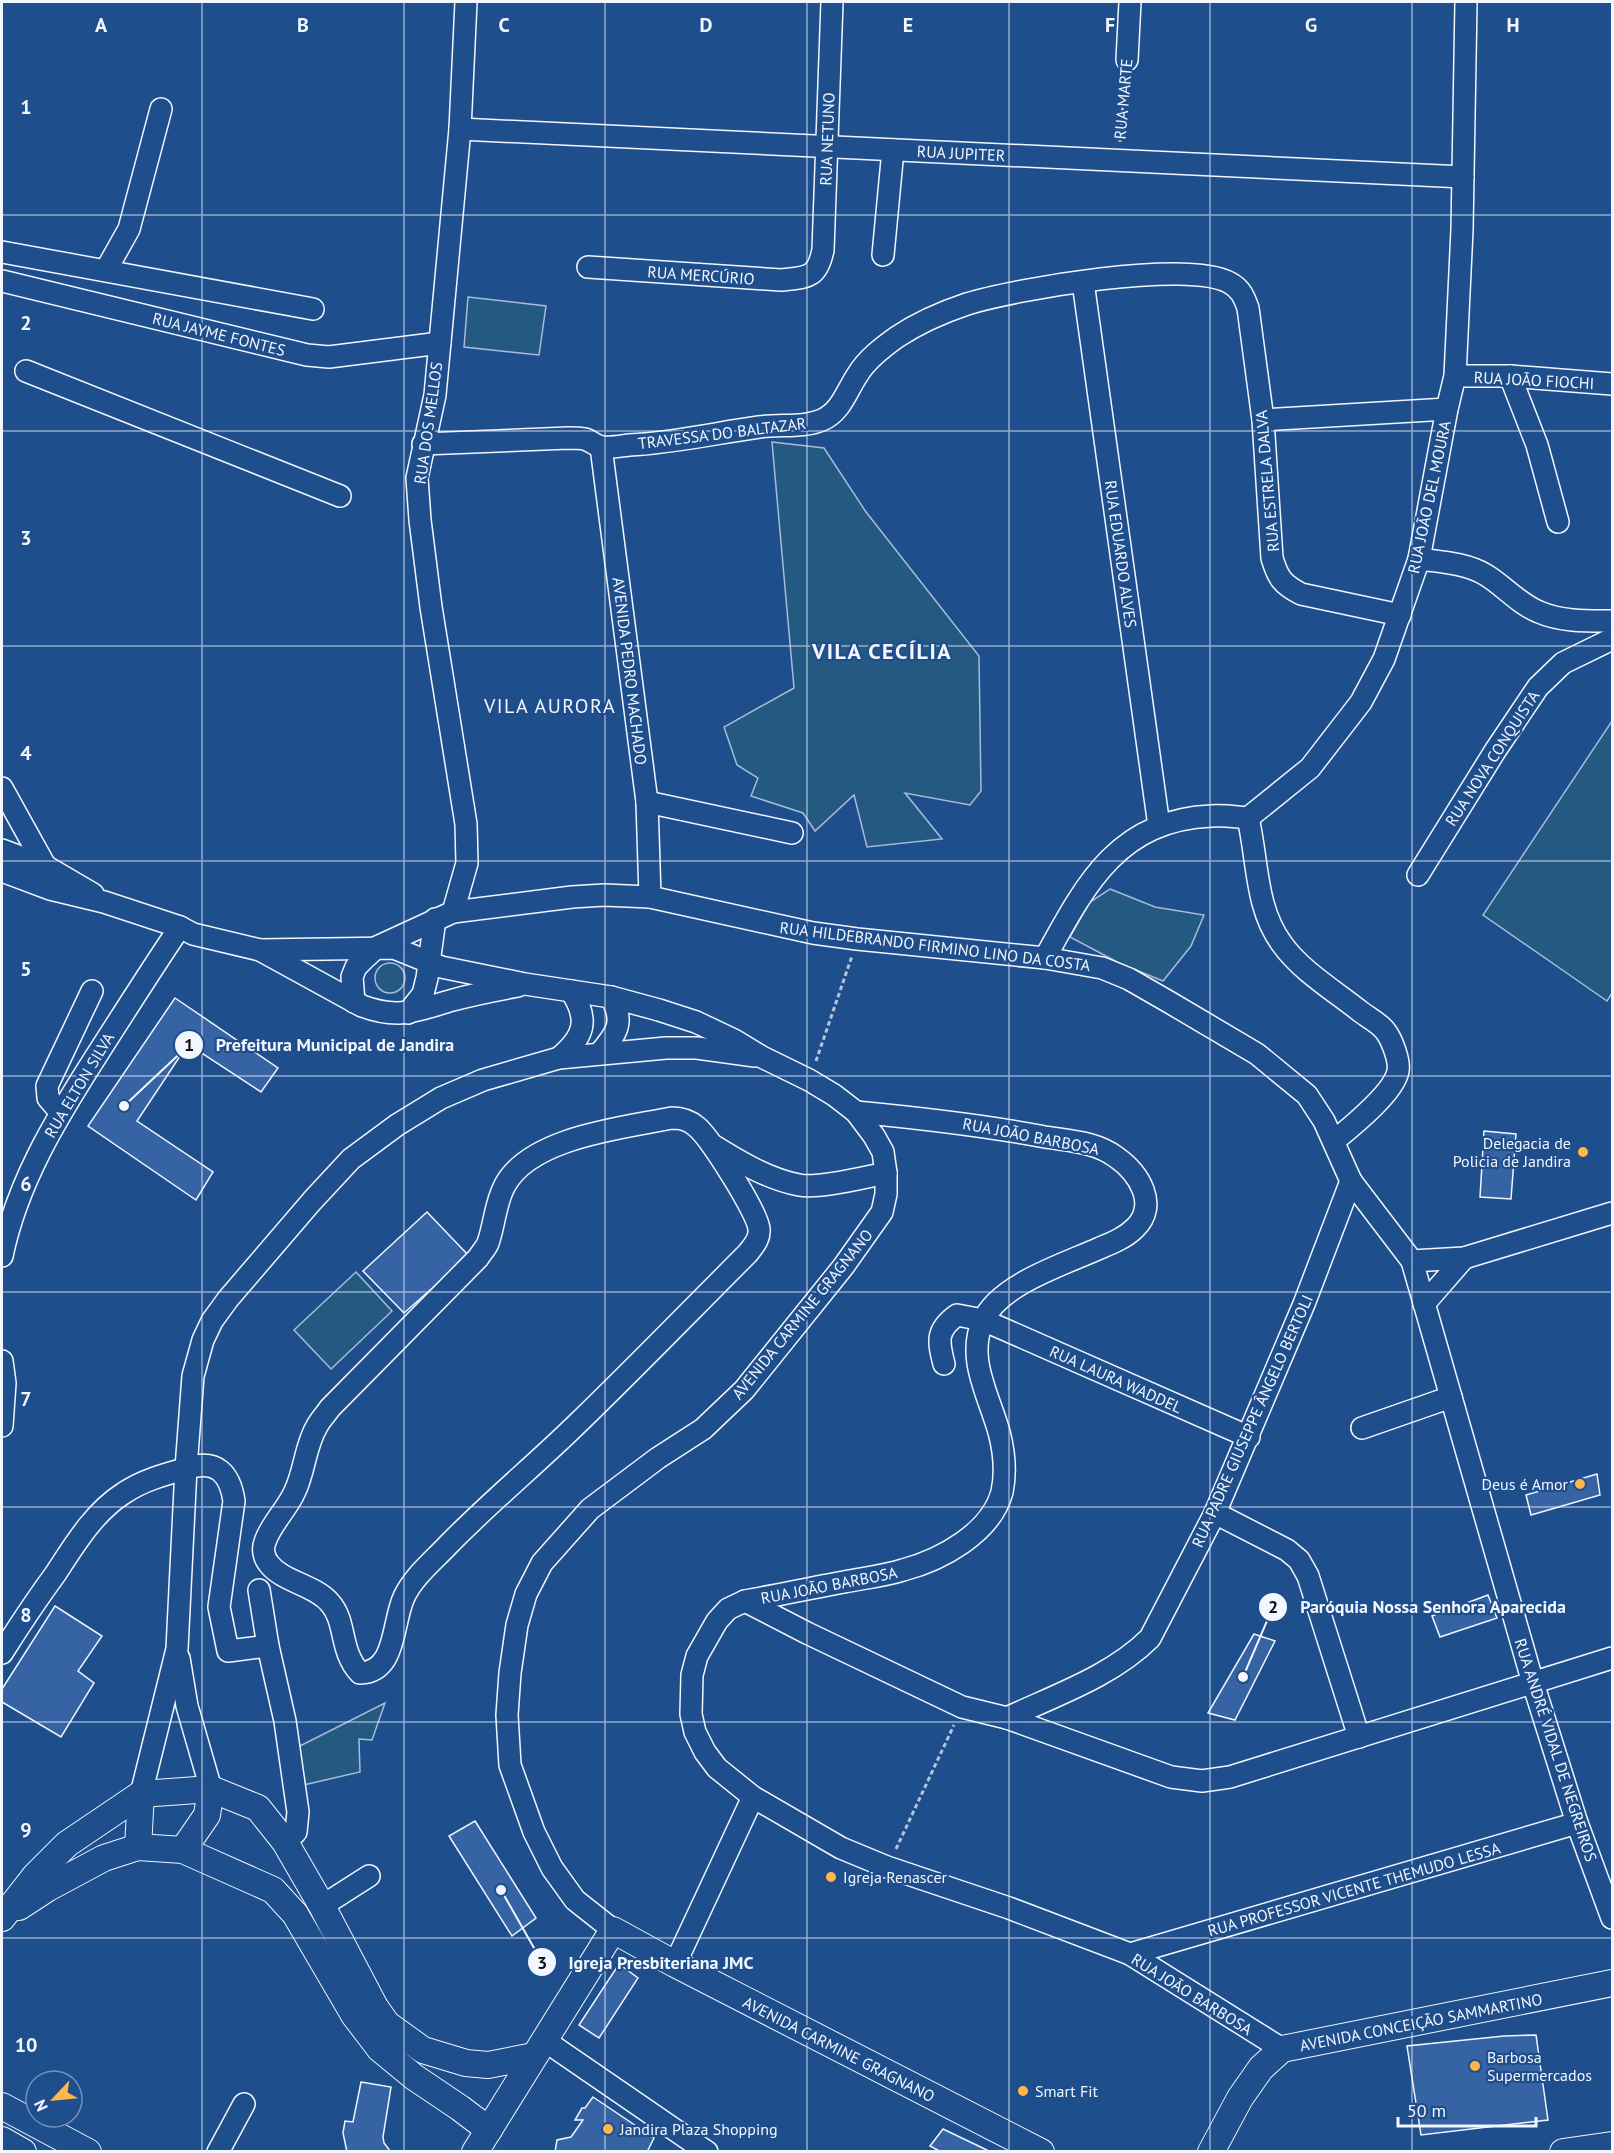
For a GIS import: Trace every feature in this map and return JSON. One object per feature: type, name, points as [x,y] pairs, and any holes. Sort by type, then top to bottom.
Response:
[{"type":"main road","points":[[2,1918],[34,1876],[67,1844],[141,1794],[211,1789],[258,1808],[285,1842],[322,1906],[375,2007],[387,2024],[423,2050],[466,2064],[488,2065],[539,2048]]},
{"type":"main road","points":[[183,1850],[207,1815],[211,1789]]},
{"type":"main road","points":[[138,1847],[141,1794]]},
{"type":"main road","points":[[2,1918],[48,1888],[104,1858],[138,1847],[183,1850],[273,1890],[295,1914],[354,2015],[380,2049],[414,2077],[489,2130]]},
{"type":"main road","name":"AVENIDA CARMINE GRAGNANO","points":[[613,1930],[1037,2150]]},
{"type":"main road","points":[[475,2151],[613,1930]]},
{"type":"main road","name":"AVENIDA CONCEIÇÃO SAMMARTINO","points":[[1211,2151],[1240,2098],[1261,2068],[1282,2049],[1612,1983]]},
{"type":"main road","points":[[2,2106],[88,2151]]},
{"type":"main road","points":[[2,2140],[23,2151]]},
{"type":"main road","points":[[1563,2151],[1612,2145]]},
{"type":"street","name":"RUA DOS MELLOS","points":[[429,963],[444,915],[467,863],[466,824],[431,607],[417,478],[435,395],[460,129],[466,2]]},
{"type":"street","name":"RUA NETUNO","points":[[812,274],[820,266],[823,250],[832,2]]},
{"type":"street","name":"RUA MARTE","points":[[1127,60],[1130,2]]},
{"type":"street","name":"RUA JOÃO DEL MOURA","points":[[1248,818],[1310,768],[1361,702],[1384,660],[1419,559],[1455,376],[1463,177],[1466,2]]},
{"type":"street","points":[[106,270],[129,229],[161,110]]},
{"type":"street","name":"RUA JUPITER","points":[[460,129],[1463,177]]},
{"type":"street","points":[[883,255],[893,150]]},
{"type":"street","points":[[2,252],[313,309]]},
{"type":"street","name":"RUA MERCÚRIO","points":[[588,267],[781,280],[812,274]]},
{"type":"street","name":"TRAVESSA DO BALTAZAR","points":[[423,444],[567,438],[584,439],[601,447],[654,444],[764,426],[800,425],[823,420],[834,411],[844,399],[858,373],[872,357],[898,337],[968,304],[1083,282],[1175,273],[1209,275],[1230,283],[1242,293]]},
{"type":"street","name":"RUA JAYME FONTES","points":[[2,281],[307,356],[329,357],[440,343]]},
{"type":"street","name":"RUA EDUARDO ALVES","points":[[1083,282],[1159,826]]},
{"type":"street","name":"RUA ESTRELA DALVA","points":[[1242,293],[1248,308],[1263,420],[1272,558],[1277,575],[1286,587],[1301,594],[1400,615]]},
{"type":"street","points":[[26,371],[340,496]]},
{"type":"street","name":"RUA JOÃO FIOCHI","points":[[1455,376],[1510,376],[1606,384]]},
{"type":"street","points":[[1510,376],[1537,445],[1558,522]]},
{"type":"street","points":[[1606,384],[1612,401]]},
{"type":"street","points":[[1263,420],[1447,409]]},
{"type":"street","name":"AVENIDA PEDRO MACHADO","points":[[601,447],[647,802],[650,897]]},
{"type":"street","points":[[1419,559],[1452,563],[1485,575],[1540,613],[1557,618],[1612,621]]},
{"type":"street","name":"RUA NOVA CONQUISTA","points":[[1418,875],[1495,751],[1538,687],[1563,663],[1612,639]]},
{"type":"street","points":[[2,788],[47,867],[50,889]]},
{"type":"street","points":[[647,802],[792,833]]},
{"type":"street","points":[[1045,958],[1084,892],[1115,853],[1142,834],[1182,819],[1212,816],[1248,818],[1255,847],[1263,906],[1271,928],[1283,946],[1304,966],[1386,1032],[1395,1053],[1398,1070],[1391,1085],[1363,1117],[1334,1141]]},
{"type":"street","name":"AVENIDA CARMINE GRAGNANO","points":[[2,850],[47,867],[72,880],[104,902]]},
{"type":"street","name":"AVENIDA CARMINE GRAGNANO","points":[[2,871],[50,889],[104,902],[180,927],[193,934],[260,950],[394,948],[429,963],[525,984],[611,997],[696,1022],[734,1040],[834,1095],[856,1112],[874,1136],[882,1152],[886,1173],[886,1194],[882,1212],[870,1230],[744,1390],[703,1430],[658,1458],[590,1509],[542,1563],[526,1594],[517,1625],[510,1673],[507,1715],[510,1765],[534,1832],[552,1868],[574,1900],[613,1930]]},
{"type":"street","name":"RUA HILDEBRANDO FIRMINO LINO DA COSTA","points":[[377,947],[444,915],[572,897],[604,895],[650,897],[767,924],[857,939],[1045,958],[1102,968],[1129,979],[1239,1042],[1285,1076],[1307,1095],[1334,1141],[1351,1181]]},
{"type":"street","name":"RUA ELTON SILVA","points":[[2,1256],[22,1191],[60,1112],[180,927]]},
{"type":"street","points":[[354,1002],[352,977],[356,968],[377,947]]},
{"type":"street","name":"AVENIDA CARMINE GRAGNANO","points":[[260,950],[354,1002],[380,1012],[408,1013],[525,984]]},
{"type":"street","points":[[408,1013],[423,994],[429,963]]},
{"type":"street","points":[[60,1112],[48,1098],[47,1086],[92,991]]},
{"type":"street","points":[[559,1058],[580,1034],[584,1023],[583,1013],[572,991]]},
{"type":"street","points":[[600,1053],[612,1040],[618,1025],[619,1012],[611,997]]},
{"type":"street","points":[[141,1794],[177,1649],[193,1376],[203,1340],[212,1321],[228,1299],[351,1158],[397,1125],[441,1098],[483,1080],[559,1058],[666,1048],[687,1048],[762,1057]]},
{"type":"street","name":"RUA JOÃO BARBOSA","points":[[856,1112],[979,1125],[1102,1147],[1120,1160],[1143,1186],[1146,1202],[1144,1217],[1134,1229],[1118,1240],[1014,1288],[996,1300],[983,1320],[977,1340],[977,1362],[999,1433],[1005,1470],[1001,1494],[991,1513],[977,1531],[935,1558],[904,1570],[745,1601],[728,1609],[706,1637],[692,1675],[691,1714],[695,1732],[705,1752],[717,1768],[753,1797],[842,1848],[887,1867],[1009,1908],[1130,1954],[1282,2049]]},
{"type":"street","points":[[710,1143],[754,1212],[759,1228],[759,1239],[748,1253],[577,1424],[457,1536],[414,1581],[403,1598],[388,1655],[381,1666],[370,1673],[360,1673],[352,1665],[346,1652],[338,1618],[331,1604],[319,1593],[268,1563],[263,1551],[265,1541],[295,1493],[316,1427],[330,1407],[478,1258],[488,1244],[499,1197],[507,1182],[520,1167],[562,1142],[672,1118],[685,1119],[699,1128],[710,1143],[740,1162],[773,1177],[801,1185],[841,1182],[886,1173]]},
{"type":"street","name":"RUA ANDRÉ VIDAL DE NEGREIROS","points":[[1351,1181],[1412,1261],[1533,1683],[1577,1823],[1612,1918]]},
{"type":"street","name":"RUA PADRE GIUSEPPE ÂNGELO BERTOLI","points":[[1007,1718],[1104,1672],[1135,1652],[1150,1638],[1215,1513],[1249,1437],[1304,1304],[1351,1181]]},
{"type":"street","points":[[1412,1261],[1464,1258],[1612,1213]]},
{"type":"street","points":[[1424,1304],[1464,1258]]},
{"type":"street","name":"RUA LAURA WADDEL","points":[[944,1364],[938,1342],[945,1324],[957,1315],[983,1320],[1249,1437]]},
{"type":"street","points":[[2,1361],[2,1426]]},
{"type":"street","points":[[1362,1428],[1451,1397]]},
{"type":"street","points":[[2,1653],[82,1534],[101,1512],[124,1493],[150,1480],[203,1465],[223,1472],[231,1485],[234,1501],[219,1607],[228,1651],[268,1646]]},
{"type":"street","points":[[1215,1513],[1287,1550],[1299,1560],[1308,1576],[1359,1737]]},
{"type":"street","points":[[260,1590],[268,1646],[285,1721],[298,1812],[296,1832],[285,1842]]},
{"type":"street","points":[[745,1601],[962,1707],[1007,1718],[1172,1777],[1202,1781],[1230,1777],[1612,1658]]},
{"type":"street","points":[[177,1649],[187,1706],[211,1789]]},
{"type":"street","points":[[675,1964],[753,1797]]},
{"type":"street","name":"RUA PROFESSOR VICENTE THEMUDO LESSA","points":[[1130,1954],[1577,1823]]},
{"type":"street","points":[[322,1906],[369,1876]]},
{"type":"street","points":[[539,2048],[707,2151]]},
{"type":"street","points":[[218,2151],[244,2104]]},
{"type":"path","name":"RUA MARTE","points":[[1119,161],[1127,60]]},
{"type":"path","points":[[809,1080],[857,939]]},
{"type":"path","points":[[887,1867],[962,1707]]},
{"type":"shaded area","points":[[468,297],[546,306],[539,355],[464,347]]},
{"type":"shaded area","points":[[772,442],[824,448],[866,512],[979,656],[981,791],[970,805],[905,793],[942,839],[867,847],[854,795],[815,831],[803,813],[751,796],[758,778],[737,765],[724,727],[794,688]]},
{"type":"shaded area","points":[[1612,721],[1612,993],[1607,1001],[1483,915]]},
{"type":"shaded area","points":[[1110,889],[1155,907],[1204,915],[1191,946],[1163,981],[1119,963],[1070,937],[1090,902]]},
{"type":"shaded area","points":[[390,963],[401,967],[405,978],[401,989],[390,993],[379,989],[375,978],[379,967]]},
{"type":"shaded area","points":[[356,1272],[392,1311],[331,1369],[294,1330]]},
{"type":"shaded area","points":[[385,1703],[372,1740],[359,1739],[360,1772],[299,1786],[292,1750]]},
{"type":"building","points":[[175,998],[278,1068],[261,1092],[188,1044],[137,1121],[213,1172],[196,1200],[88,1126]]},
{"type":"building","points":[[1484,1131],[1516,1134],[1511,1199],[1480,1197]]},
{"type":"building","points":[[427,1212],[469,1256],[404,1313],[363,1271]]},
{"type":"building","name":"Deus é Amor","points":[[1597,1474],[1600,1495],[1531,1515],[1526,1495]]},
{"type":"building","points":[[1488,1595],[1497,1618],[1440,1637],[1432,1616]]},
{"type":"building","points":[[55,1606],[102,1636],[78,1671],[94,1683],[61,1737],[2,1702],[2,1689]]},
{"type":"building","points":[[1254,1634],[1275,1641],[1235,1720],[1208,1713]]},
{"type":"building","points":[[475,1821],[536,1918],[512,1936],[449,1836]]},
{"type":"building","points":[[619,1964],[638,1978],[599,2038],[579,2025]]},
{"type":"building","name":"Barbosa Supermercados","points":[[1536,2035],[1548,2120],[1421,2135],[1407,2046]]},
{"type":"building","points":[[361,2082],[391,2087],[383,2137],[384,2143],[391,2152],[347,2152],[343,2133],[345,2121],[353,2122]]},
{"type":"building","name":"Jandira Plaza Shopping","points":[[593,2097],[654,2138],[647,2152],[555,2152],[557,2140],[571,2137],[583,2120],[575,2120],[582,2108],[585,2108]]},
{"type":"building","points":[[943,2129],[991,2152],[941,2152],[930,2146]]},
{"type":"place","name":"Prefeitura Municipal de Jandira","points":[[124,1106]]},
{"type":"place","name":"Delegacia de Policia de Jandira","points":[[1583,1152]]},
{"type":"place","name":"Deus é Amor","points":[[1580,1484]]},
{"type":"place","name":"Paróquia Nossa Senhora Aparecida","points":[[1243,1677]]},
{"type":"place","name":"Igreja Renascer","points":[[831,1877]]},
{"type":"place","name":"Igreja Presbiteriana JMC","points":[[501,1890]]},
{"type":"place","name":"Barbosa Supermercados","points":[[1475,2066]]},
{"type":"place","name":"Smart Fit","points":[[1023,2091]]},
{"type":"place","name":"Jandira Plaza Shopping","points":[[608,2129]]},
{"type":"district","name":"VILA CECÍLIA","points":[[882,651]]},
{"type":"district","name":"VILA AURORA","points":[[550,706]]}]
